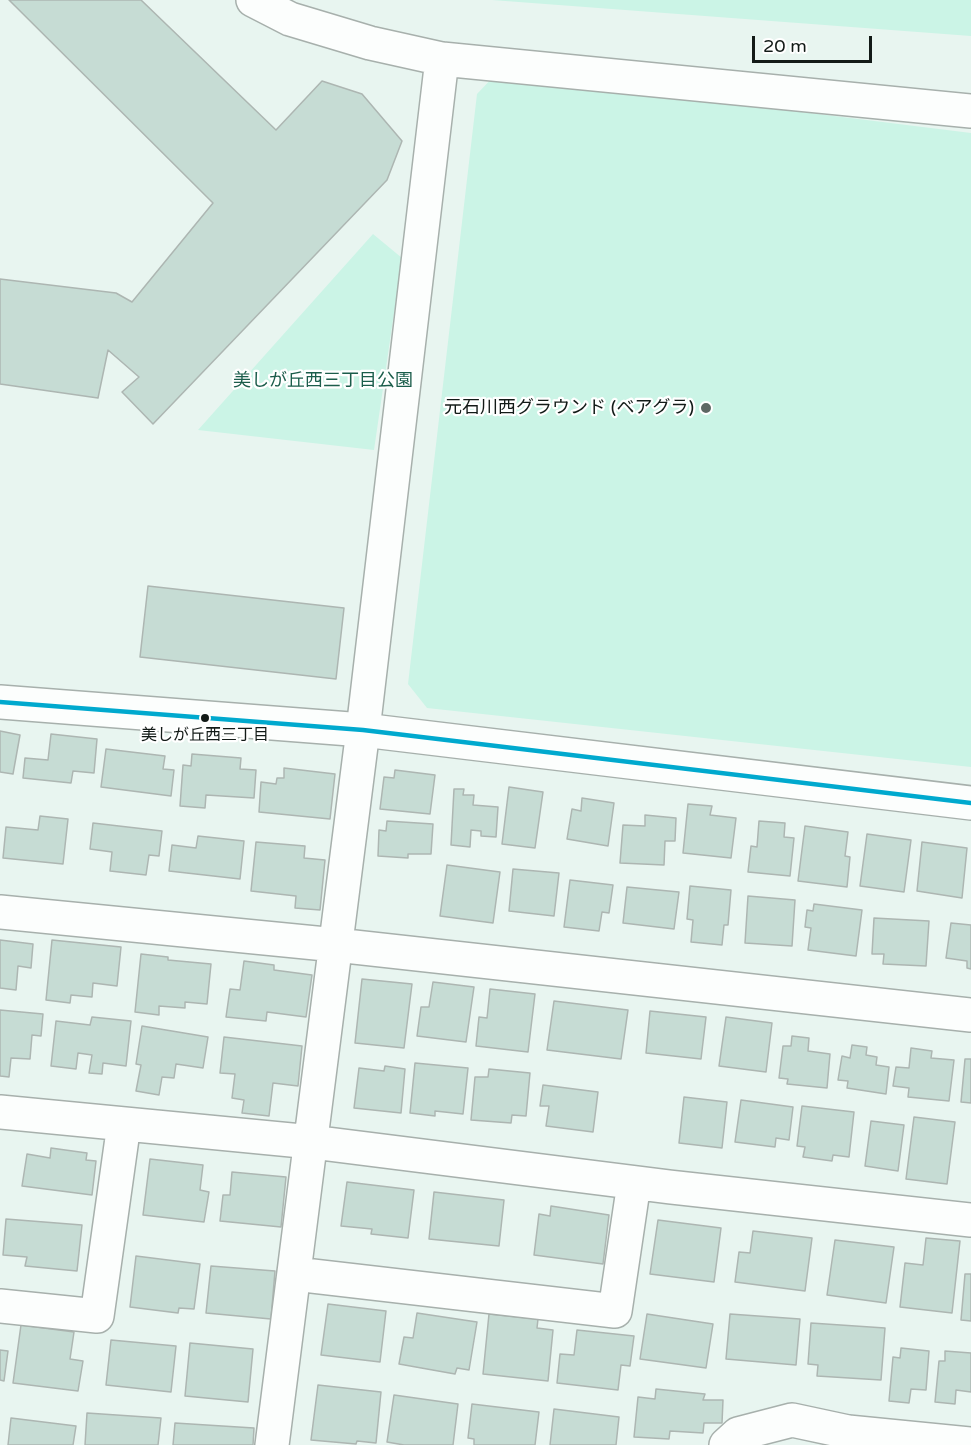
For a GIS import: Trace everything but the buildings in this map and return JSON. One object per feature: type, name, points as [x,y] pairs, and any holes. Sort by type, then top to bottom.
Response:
[{"type":"street","points":[[253,0],[290,19],[370,43],[442,59],[971,111]]},
{"type":"street","points":[[272,1445],[363,730],[442,59]]},
{"type":"street","points":[[0,702],[363,730],[971,803]]},
{"type":"street","points":[[0,912],[336,945],[971,1015]]},
{"type":"street","points":[[0,1112],[312,1142],[634,1183],[971,1220]]},
{"type":"street","points":[[0,1306],[97,1316],[124,1124]]},
{"type":"street","points":[[295,1274],[615,1311],[634,1183]]},
{"type":"street","points":[[726,1445],[738,1434],[792,1420],[848,1439],[971,1444]]},
{"type":"green space","points":[[492,0],[971,0],[971,36]]},
{"type":"green space","name":"元石川西グラウンド (ベアグラ)","points":[[496,74],[971,133],[971,767],[427,708],[408,684],[477,94]]},
{"type":"green space","name":"美しが丘西三丁目公園","points":[[373,234],[402,258],[374,450],[198,430]]},
{"type":"transit line","points":[[0,702],[363,730],[971,803]]},
{"type":"place","name":"元石川西グラウンド (ベアグラ)","points":[[706,408]]},
{"type":"place","name":"美しが丘西三丁目","points":[[205,718]]}]
